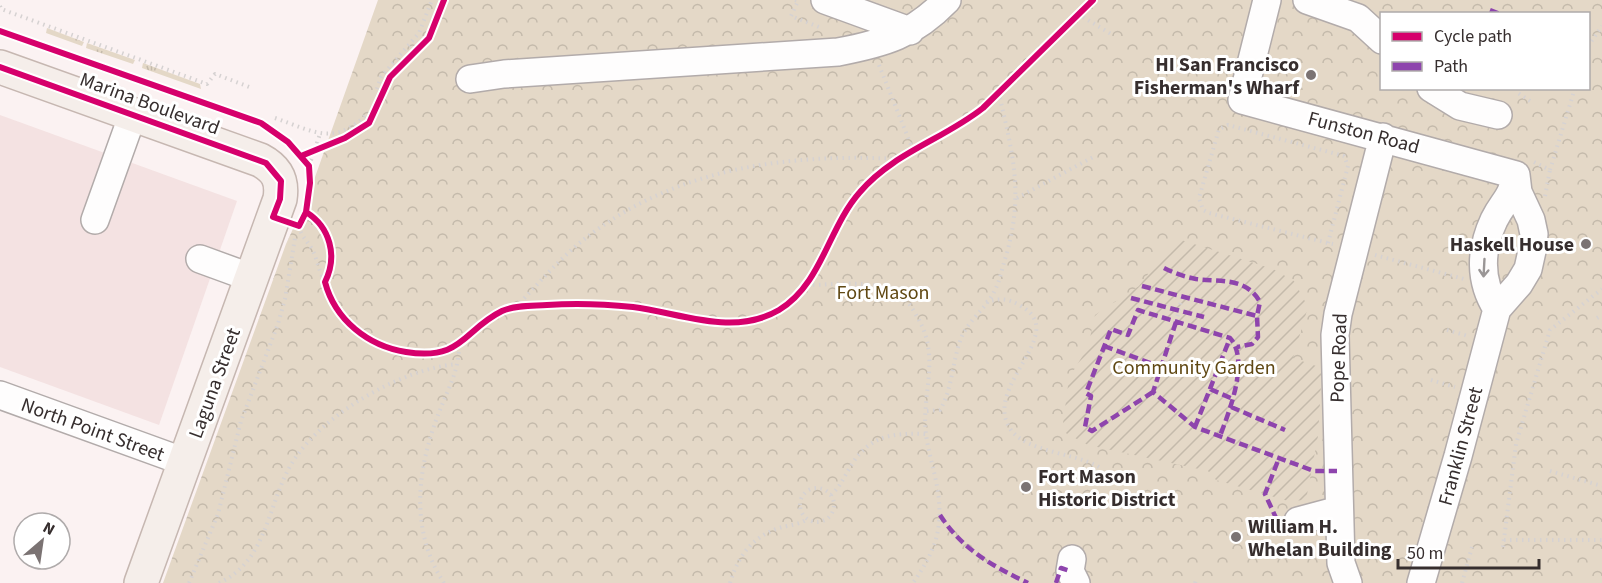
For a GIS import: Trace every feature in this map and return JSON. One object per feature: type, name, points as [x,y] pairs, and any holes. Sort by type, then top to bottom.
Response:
[{"type":"main road","name":"Marina Boulevard","points":[[0,67],[260,160],[272,167],[295,173]]},
{"type":"main road","name":"Laguna Street","points":[[141,583],[280,199],[295,173]]},
{"type":"street","points":[[825,0],[910,31]]},
{"type":"street","points":[[470,79],[504,74],[838,52],[888,41],[910,31],[947,0]]},
{"type":"street","name":"Funston Road","points":[[1267,0],[1242,100],[1383,137],[1523,167]]},
{"type":"street","points":[[1307,0],[1358,18],[1380,38]]},
{"type":"street","points":[[1434,90],[1460,106],[1498,115]]},
{"type":"street","points":[[95,220],[133,114]]},
{"type":"street","name":"Pope Road","points":[[1348,583],[1341,563],[1335,335],[1338,314],[1383,137]]},
{"type":"street","points":[[1497,309],[1486,290],[1482,267],[1493,223],[1508,201],[1523,167]]},
{"type":"street","name":"Franklin Street","points":[[1421,583],[1497,309],[1519,284],[1528,268],[1534,234],[1531,220],[1518,192],[1523,167]]},
{"type":"street","points":[[200,259],[252,278]]},
{"type":"street","name":"North Point Street","points":[[0,395],[185,462]]},
{"type":"street","points":[[1298,520],[1339,510]]},
{"type":"path","points":[[377,89],[381,77],[419,33],[432,0]]},
{"type":"path","points":[[795,0],[798,1],[791,16],[819,27]]},
{"type":"path","points":[[0,6],[1,9],[207,84],[215,74],[252,88]]},
{"type":"path","points":[[1071,21],[1086,7]]},
{"type":"path","points":[[1078,14],[1111,34]]},
{"type":"path","points":[[1590,43],[1602,26]]},
{"type":"path","points":[[380,97],[390,77],[402,66]]},
{"type":"path","points":[[881,67],[913,150]]},
{"type":"path","points":[[991,101],[1007,86]]},
{"type":"path","points":[[1519,90],[1518,93],[1530,101]]},
{"type":"path","points":[[1523,167],[1550,170],[1574,90]]},
{"type":"path","points":[[927,411],[940,410],[946,399],[955,356],[963,336],[985,302],[994,294],[1015,220],[1017,198],[1010,134],[999,94]]},
{"type":"path","points":[[893,99],[900,96]]},
{"type":"path","points":[[335,142],[365,126],[375,110]]},
{"type":"path","points":[[275,118],[328,136],[348,128],[367,114]]},
{"type":"path","points":[[1328,243],[1348,166],[1344,156],[1228,125],[1219,129],[1199,198],[1203,210],[1328,243],[1354,249],[1465,279]]},
{"type":"path","points":[[295,173],[315,150],[320,134]]},
{"type":"path","points":[[883,170],[923,144]]},
{"type":"path","points":[[308,153],[325,146]]},
{"type":"path","points":[[1017,198],[1095,156]]},
{"type":"path","points":[[513,308],[578,244],[634,208],[695,180],[778,160],[860,157],[899,159]]},
{"type":"path","points":[[189,583],[218,514],[241,421],[278,324],[299,226],[301,237],[312,250],[319,273],[326,286]]},
{"type":"path","points":[[326,286],[331,272]]},
{"type":"path","points":[[801,292],[809,282],[869,285],[894,291],[906,300],[926,334],[930,348],[926,434],[939,496],[940,515],[933,547],[913,583]]},
{"type":"path","points":[[1503,547],[1516,444],[1550,330],[1602,288]]},
{"type":"path","points":[[1176,322],[1182,297]]},
{"type":"path","points":[[985,302],[1001,298],[1012,300],[1035,319],[1037,331],[1034,344],[1016,371],[1005,400],[1005,416],[1010,429],[1033,445],[1085,459],[1099,467]]},
{"type":"path","points":[[513,308],[525,306]]},
{"type":"path","points":[[1597,318],[1602,315]]},
{"type":"path","points":[[1466,346],[1471,325]]},
{"type":"path","points":[[1447,330],[1475,338]]},
{"type":"path","points":[[450,349],[467,339]]},
{"type":"path","points":[[444,583],[430,556],[422,532],[419,499],[428,446],[457,364],[459,344]]},
{"type":"path","points":[[219,583],[238,573],[251,558],[289,468],[316,435],[339,416],[383,387],[429,368],[457,364]]},
{"type":"path","points":[[1452,399],[1458,377]]},
{"type":"path","points":[[1431,380],[1461,389]]},
{"type":"path","points":[[831,495],[870,443],[883,436],[926,434]]},
{"type":"path","points":[[1550,471],[1602,486]]},
{"type":"path","points":[[819,488],[831,495],[834,509],[828,519],[817,523],[807,519],[800,510],[804,494],[819,488]]},
{"type":"path","points":[[730,583],[739,559],[753,542],[766,533],[807,519]]},
{"type":"path","points":[[1504,540],[1602,540]]},
{"type":"path","points":[[1462,583],[1472,548]]},
{"type":"shaded area","points":[[0,115],[237,201],[159,425],[0,367]]},
{"type":"green space","name":"Fort Mason","points":[[378,0],[1602,0],[1602,583],[163,583],[286,244],[309,194]]},
{"type":"green space","points":[[47,28],[84,42],[82,46],[46,33]]},
{"type":"green space","points":[[87,43],[135,60],[133,64],[86,48]]},
{"type":"green space","points":[[143,63],[200,84],[201,89],[142,68]]},
{"type":"green space","name":"Community Garden","points":[[1175,238],[1273,269],[1294,281],[1308,307],[1293,358],[1322,368],[1318,436],[1306,500],[1288,501],[1216,480],[1208,471],[1088,445],[1062,431],[1069,378],[1088,347],[1095,315],[1139,286]]},
{"type":"marked path","points":[[1490,10],[1495,12]]},
{"type":"marked path","points":[[1164,268],[1196,279],[1232,282],[1247,288],[1254,294],[1260,302],[1257,316],[1258,337],[1252,344],[1237,347]]},
{"type":"marked path","points":[[1142,286],[1257,316]]},
{"type":"marked path","points":[[1131,298],[1204,317]]},
{"type":"marked path","points":[[1153,392],[1092,431],[1085,427],[1091,396],[1086,393],[1111,329],[1128,335],[1138,310],[1230,338],[1236,348],[1238,372],[1236,386],[1220,436]]},
{"type":"marked path","points":[[1176,322],[1153,392],[1195,427],[1314,471],[1337,471]]},
{"type":"marked path","points":[[1195,427],[1230,338]]},
{"type":"marked path","points":[[1104,346],[1161,367]]},
{"type":"marked path","points":[[1210,389],[1233,399]]},
{"type":"marked path","points":[[1231,407],[1285,430]]},
{"type":"marked path","points":[[1277,520],[1265,494],[1279,458]]},
{"type":"marked path","points":[[940,515],[968,547],[1002,570],[1028,583]]},
{"type":"marked path","points":[[1056,583],[1061,568],[1070,571]]},
{"type":"cycle path","points":[[301,156],[345,138],[369,123],[390,77],[429,38],[444,0]]},
{"type":"cycle path","points":[[306,212],[321,226],[329,243],[331,262],[325,282],[337,308],[355,329],[366,337],[392,349],[425,354],[440,352],[461,342],[502,311],[524,306],[579,304],[622,306],[725,322],[744,322],[761,318],[779,310],[794,299],[805,286],[849,206],[873,178],[903,156],[952,129],[983,108],[1093,0]]},
{"type":"cycle path","points":[[0,31],[261,123],[288,142],[309,166],[310,183],[306,212],[299,226],[273,217],[280,199],[281,181],[266,163],[0,67]]},
{"type":"place","name":"HI San Francisco Fisherman's Wharf","points":[[1311,75]]},
{"type":"place","name":"Haskell House","points":[[1586,244]]},
{"type":"place","name":"Fort Mason Historic District","points":[[1026,487]]},
{"type":"place","name":"William H. Whelan Building","points":[[1236,537]]}]
